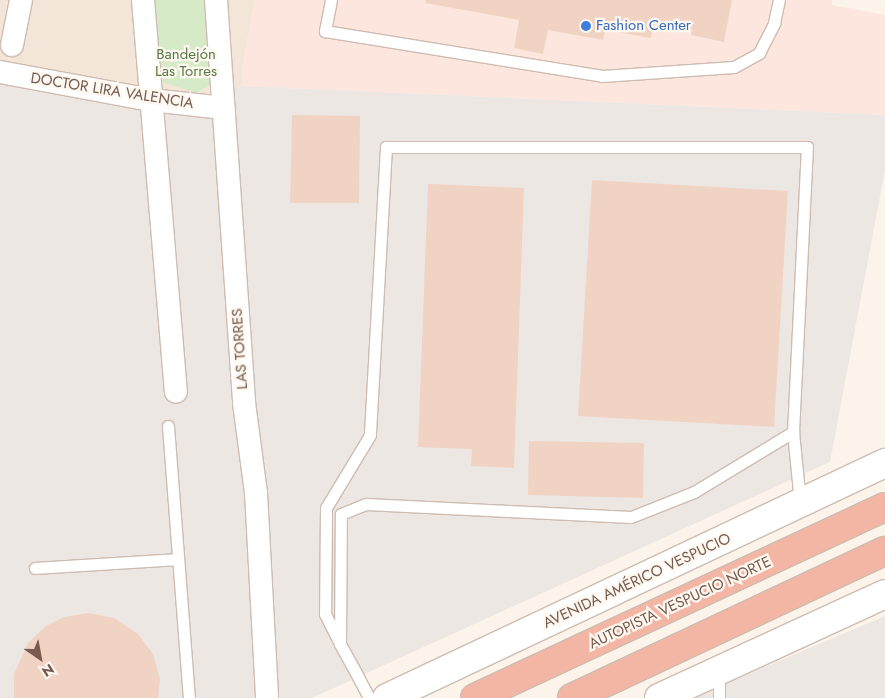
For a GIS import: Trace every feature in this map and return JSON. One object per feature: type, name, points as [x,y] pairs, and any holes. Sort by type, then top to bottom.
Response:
[{"type":"highway","name":"AUTOPISTA VESPUCIO NORTE","points":[[475,698],[885,507]]},
{"type":"highway","points":[[572,698],[885,551]]},
{"type":"main road","name":"AVENIDA AMÉRICO VESPUCIO","points":[[387,698],[885,463]]},
{"type":"main road","points":[[659,698],[885,594]]},
{"type":"street","points":[[12,45],[21,0]]},
{"type":"street","points":[[144,0],[176,392]]},
{"type":"street","name":"LAS TORRES","points":[[216,0],[244,403],[256,493],[267,698]]},
{"type":"street","name":"DOCTOR LIRA VALENCIA","points":[[0,72],[151,100],[224,108]]},
{"type":"lane","points":[[331,0],[325,31],[602,76],[734,67],[759,53],[774,23],[778,0]]},
{"type":"lane","points":[[369,698],[325,614],[326,508],[370,435],[386,147],[807,147],[793,432],[800,504]]},
{"type":"lane","points":[[168,426],[189,698]]},
{"type":"lane","points":[[340,644],[341,514],[366,504],[631,517],[694,492],[793,432]]},
{"type":"lane","points":[[34,568],[178,559]]},
{"type":"lane","points":[[719,671],[719,698]]},
{"type":"shaded area","points":[[0,0],[255,0],[242,69],[242,86],[137,110],[0,84]]},
{"type":"shaded area","points":[[255,0],[832,0],[832,5],[885,15],[885,115],[242,86],[242,69]]},
{"type":"shaded area","points":[[0,84],[137,110],[242,86],[885,115],[885,170],[830,462],[312,698],[0,698]]},
{"type":"shaded area","points":[[885,616],[885,698],[693,698],[732,681]]},
{"type":"green space","name":"Bandejón Las Torres","points":[[155,0],[207,0],[214,83],[196,93],[161,82]]},
{"type":"building","name":"Fashion Center","points":[[426,0],[732,0],[724,42],[691,35],[692,29],[654,22],[651,38],[605,30],[603,40],[548,30],[543,54],[514,48],[519,20],[425,3]]},
{"type":"building","points":[[292,115],[360,116],[359,203],[290,203]]},
{"type":"building","points":[[592,180],[788,191],[774,427],[578,416]]},
{"type":"building","points":[[428,184],[524,188],[514,468],[471,466],[472,449],[418,447]]},
{"type":"building","points":[[529,441],[644,443],[643,498],[528,495]]},
{"type":"building","points":[[89,613],[114,618],[138,634],[153,654],[160,679],[158,698],[14,698],[14,674],[28,643],[46,626],[64,617]]},
{"type":"place","name":"Fashion Center","points":[[586,26]]}]
